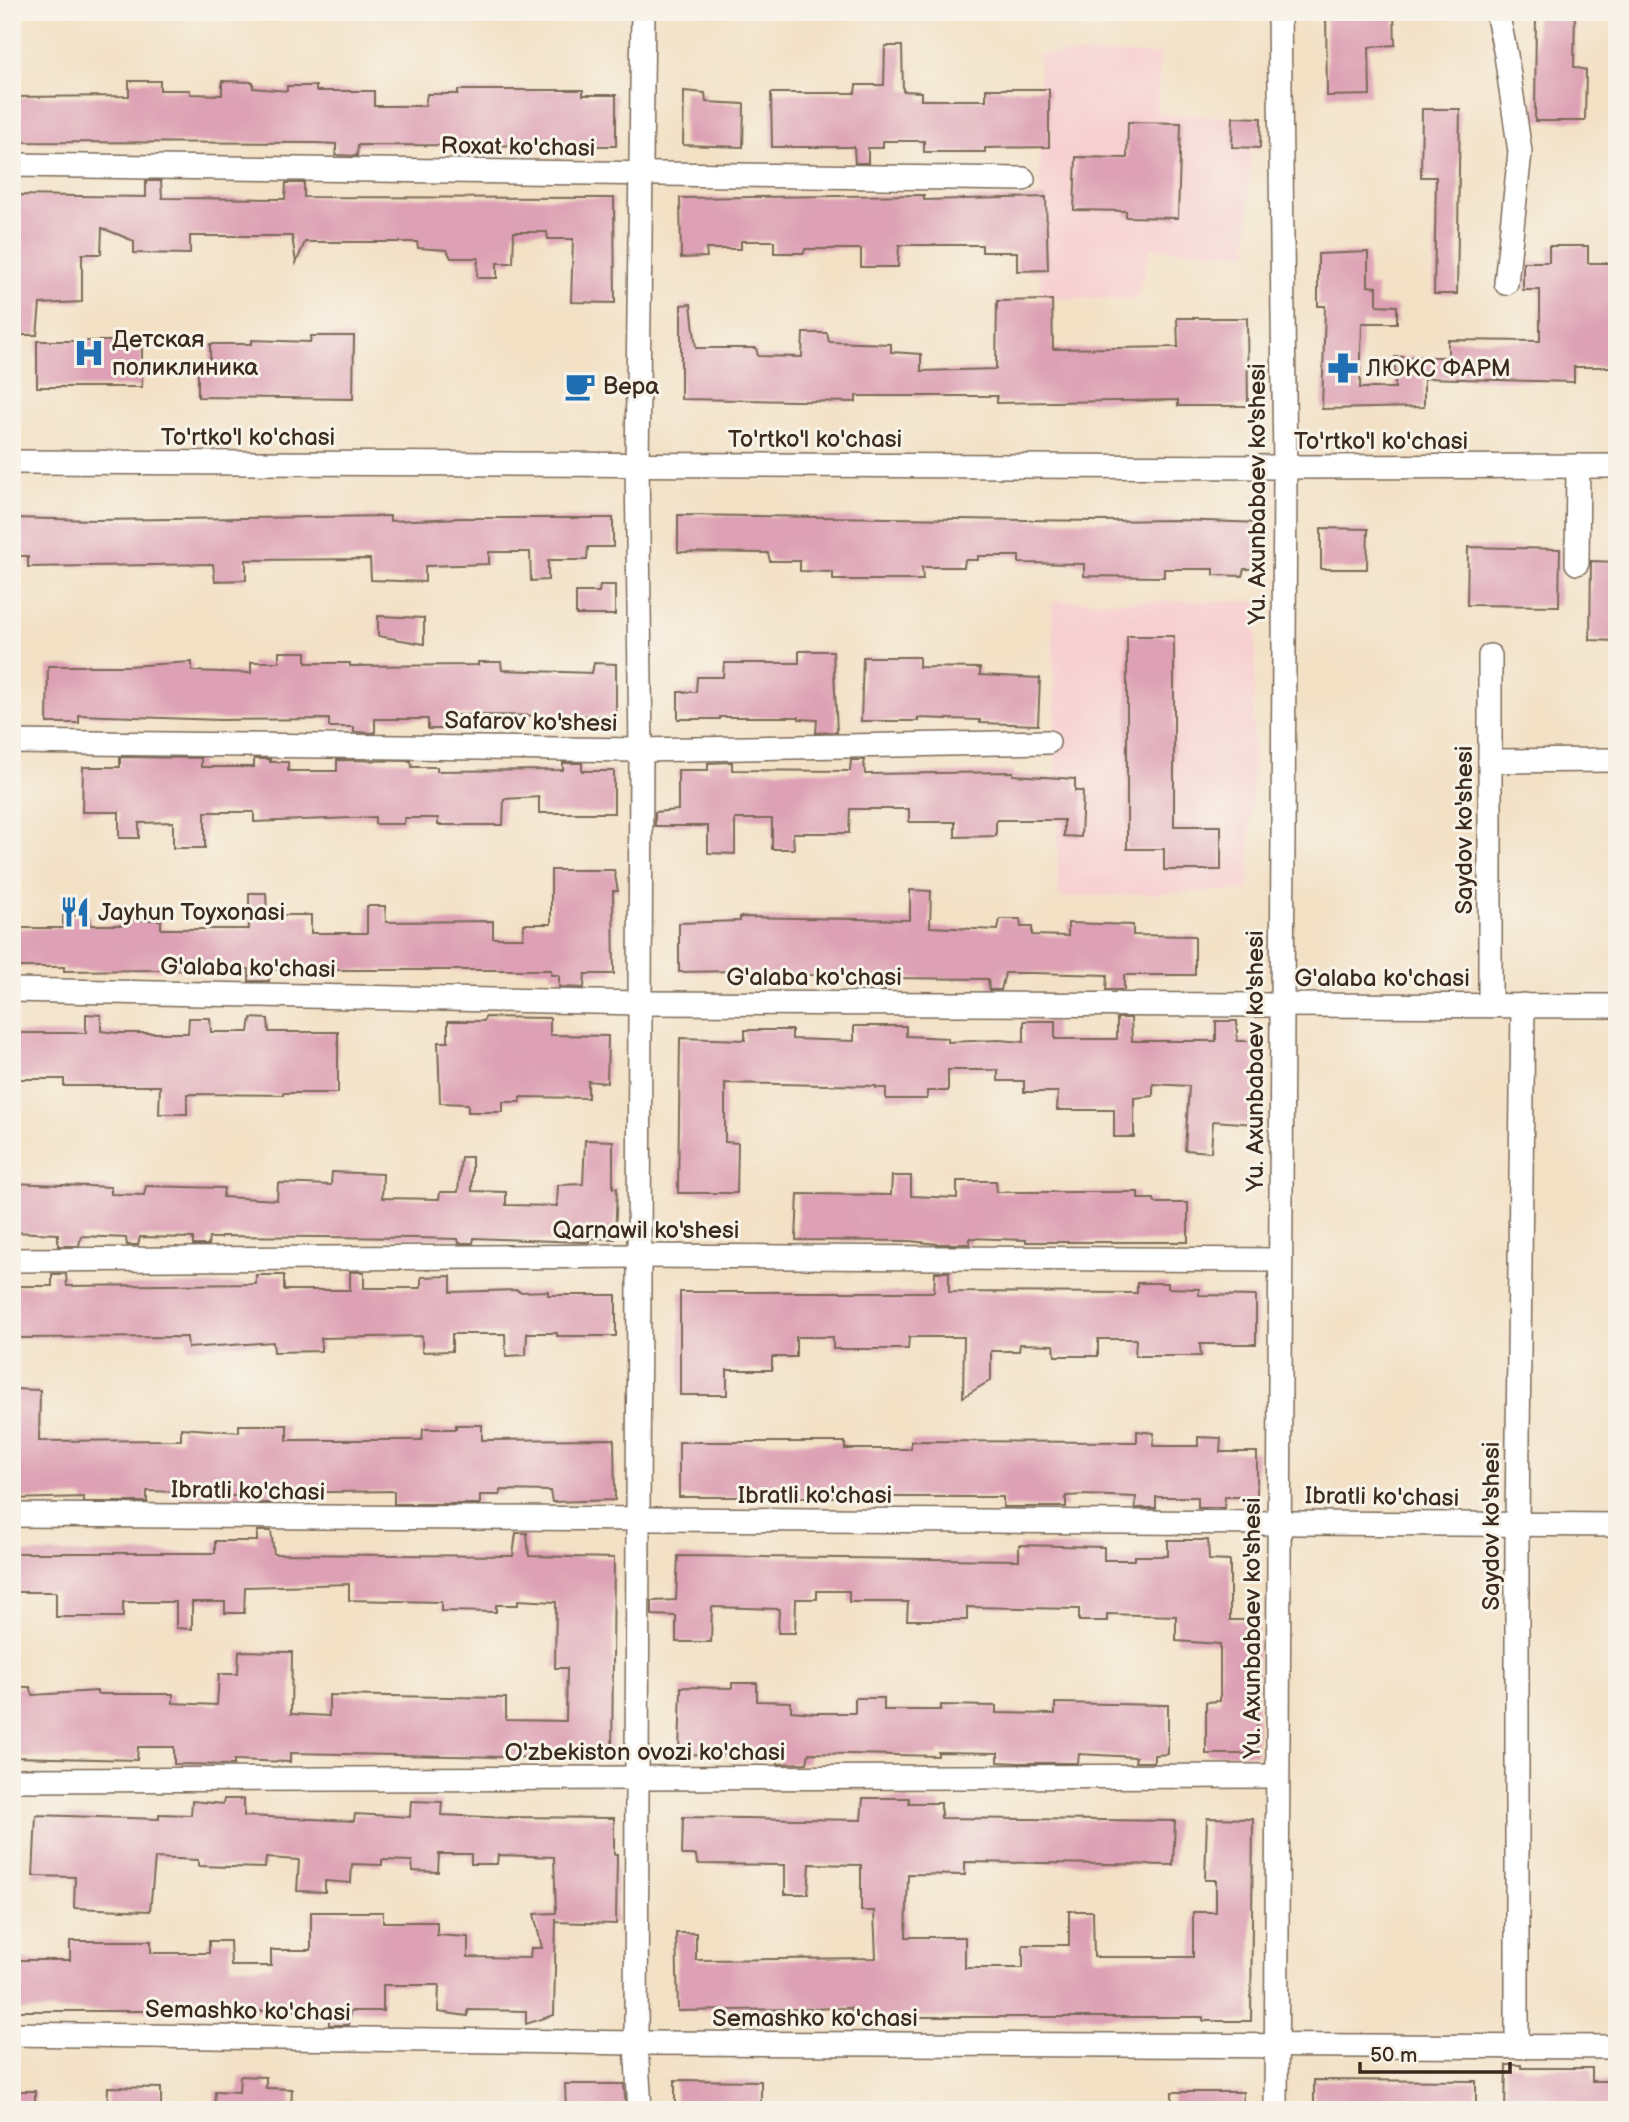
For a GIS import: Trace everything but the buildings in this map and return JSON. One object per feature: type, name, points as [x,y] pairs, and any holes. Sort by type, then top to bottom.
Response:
[{"type":"street","points":[[640,2110],[636,2043],[641,750],[637,464],[643,12]]},
{"type":"street","name":"Yu. Axunbabaev ko'shesi","points":[[1276,2110],[1285,467],[1279,12]]},
{"type":"street","points":[[1497,12],[1520,152],[1506,283]]},
{"type":"street","name":"Roxat ko'chasi","points":[[12,165],[1023,179]]},
{"type":"street","name":"To'rtko'l ko'chasi","points":[[12,462],[1617,466]]},
{"type":"street","points":[[1577,563],[1578,466]]},
{"type":"street","name":"Saydov ko'shesi","points":[[1490,656],[1490,1005]]},
{"type":"street","name":"Safarov ko'shesi","points":[[12,743],[641,750],[1048,742]]},
{"type":"street","points":[[1490,761],[1617,760]]},
{"type":"street","name":"G'alaba ko'chasi","points":[[12,990],[639,1003],[1617,1006]]},
{"type":"street","name":"Saydov ko'shesi","points":[[1517,2046],[1517,1524],[1523,1005]]},
{"type":"street","name":"Qarnawil ko'shesi","points":[[12,1259],[638,1256],[1280,1260]]},
{"type":"street","name":"Ibratli ko'chasi","points":[[12,1515],[1617,1525]]},
{"type":"street","name":"O'zbekiston ovozi ko'chasi","points":[[12,1780],[1278,1776]]},
{"type":"street","name":"Semashko ko'chasi","points":[[12,2034],[636,2043],[1617,2047]]},
{"type":"shaded area","points":[[1039,54],[1160,54],[1157,114],[1251,118],[1248,253],[1151,248],[1137,299],[1040,298]]},
{"type":"shaded area","points":[[1052,601],[1257,601],[1249,890],[1059,897]]},
{"type":"place","name":"Детская поликлиника","points":[[89,353]]},
{"type":"place","name":"ЛЮКС ФАРМ","points":[[1343,368]]},
{"type":"place","name":"Вера","points":[[580,386]]},
{"type":"place","name":"Jayhun Toyxonasi","points":[[75,912]]}]
